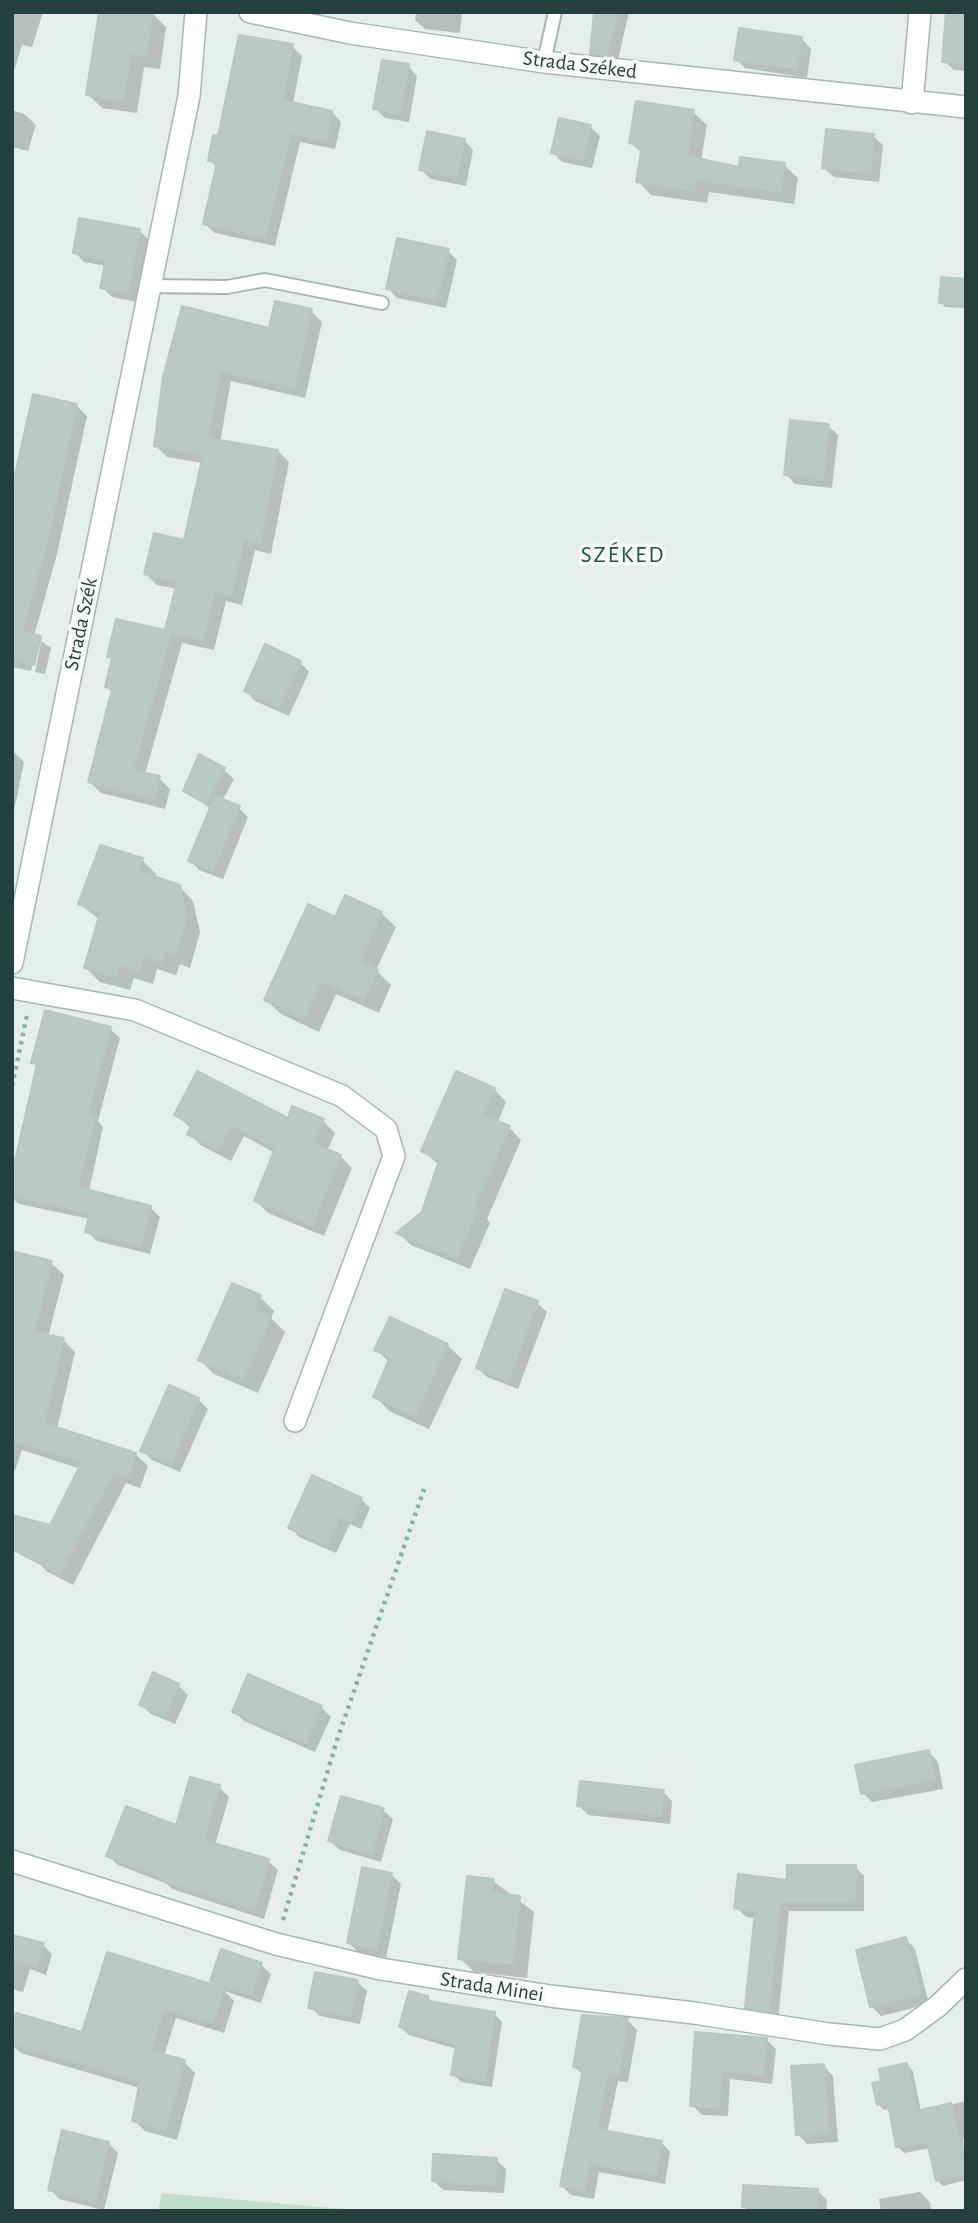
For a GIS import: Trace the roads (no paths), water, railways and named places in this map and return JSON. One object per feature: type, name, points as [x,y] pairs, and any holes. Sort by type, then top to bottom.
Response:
[{"type":"street","name":"Strada Szék","points":[[12,963],[189,96],[196,12]]},
{"type":"street","name":"Strada Széked","points":[[250,12],[350,33],[544,62],[966,107]]},
{"type":"street","points":[[912,103],[920,12]]},
{"type":"street","points":[[12,988],[135,1010],[342,1096],[386,1129],[394,1156],[295,1421]]},
{"type":"street","name":"Strada Minei","points":[[12,1861],[276,1944],[381,1969],[480,1986],[880,2039],[905,2030],[938,2006],[966,1979]]},
{"type":"lane","points":[[544,62],[555,12]]},
{"type":"lane","points":[[150,286],[227,286],[265,281],[382,303]]},
{"type":"district","name":"SZÉKED","points":[[623,555]]}]
